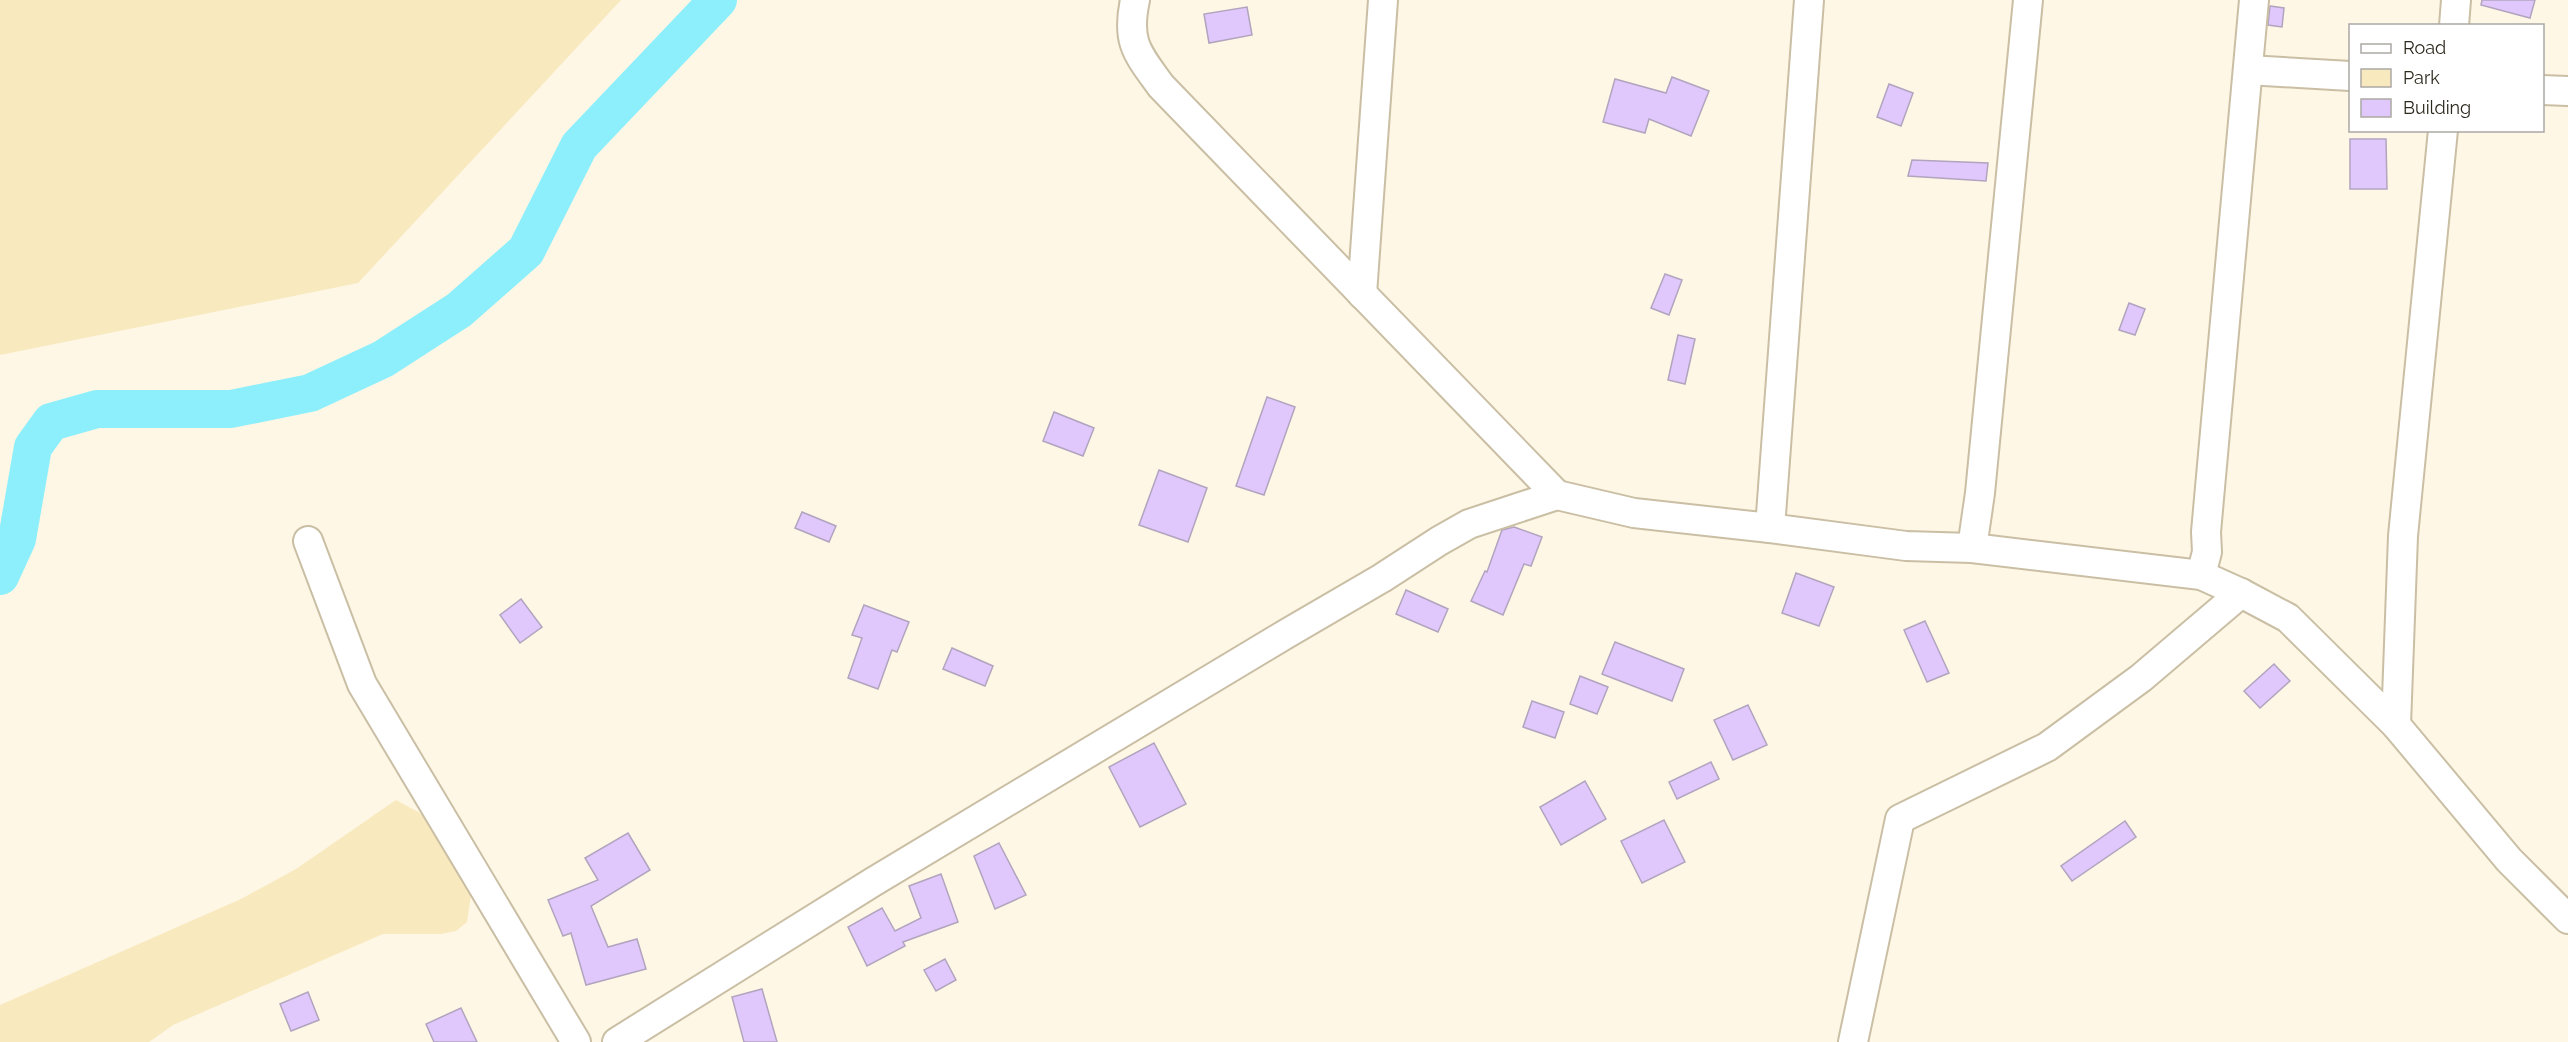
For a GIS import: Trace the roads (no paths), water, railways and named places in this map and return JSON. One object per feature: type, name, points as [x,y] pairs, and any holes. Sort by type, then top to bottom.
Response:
[{"type":"street","points":[[1136,0],[1131,35],[1140,58],[1161,86],[1557,495]]},
{"type":"street","points":[[1362,294],[1383,0]]},
{"type":"street","points":[[1770,528],[1809,0]]},
{"type":"street","points":[[1972,548],[1980,493],[2028,0]]},
{"type":"street","points":[[2201,575],[2207,552],[2206,532],[2254,0]]},
{"type":"street","points":[[2454,24],[2456,0]]},
{"type":"street","points":[[2248,70],[2349,76]]},
{"type":"street","points":[[2544,90],[2568,91]]},
{"type":"street","points":[[2396,725],[2403,536],[2443,132]]},
{"type":"street","points":[[616,1042],[873,882],[1286,633],[1383,578],[1439,541],[1469,524],[1557,495],[1634,513],[1906,546],[1972,548],[2201,575],[2288,618],[2396,725],[2509,860],[2564,909]]},
{"type":"street","points":[[308,541],[362,684],[576,1042]]},
{"type":"street","points":[[1853,1042],[1899,819],[2047,747],[2141,678],[2241,593]]},
{"type":"waterway","points":[[0,576],[17,539],[33,447],[51,422],[97,409],[231,409],[310,393],[383,359],[459,310],[526,251],[579,146],[718,0]]}]
